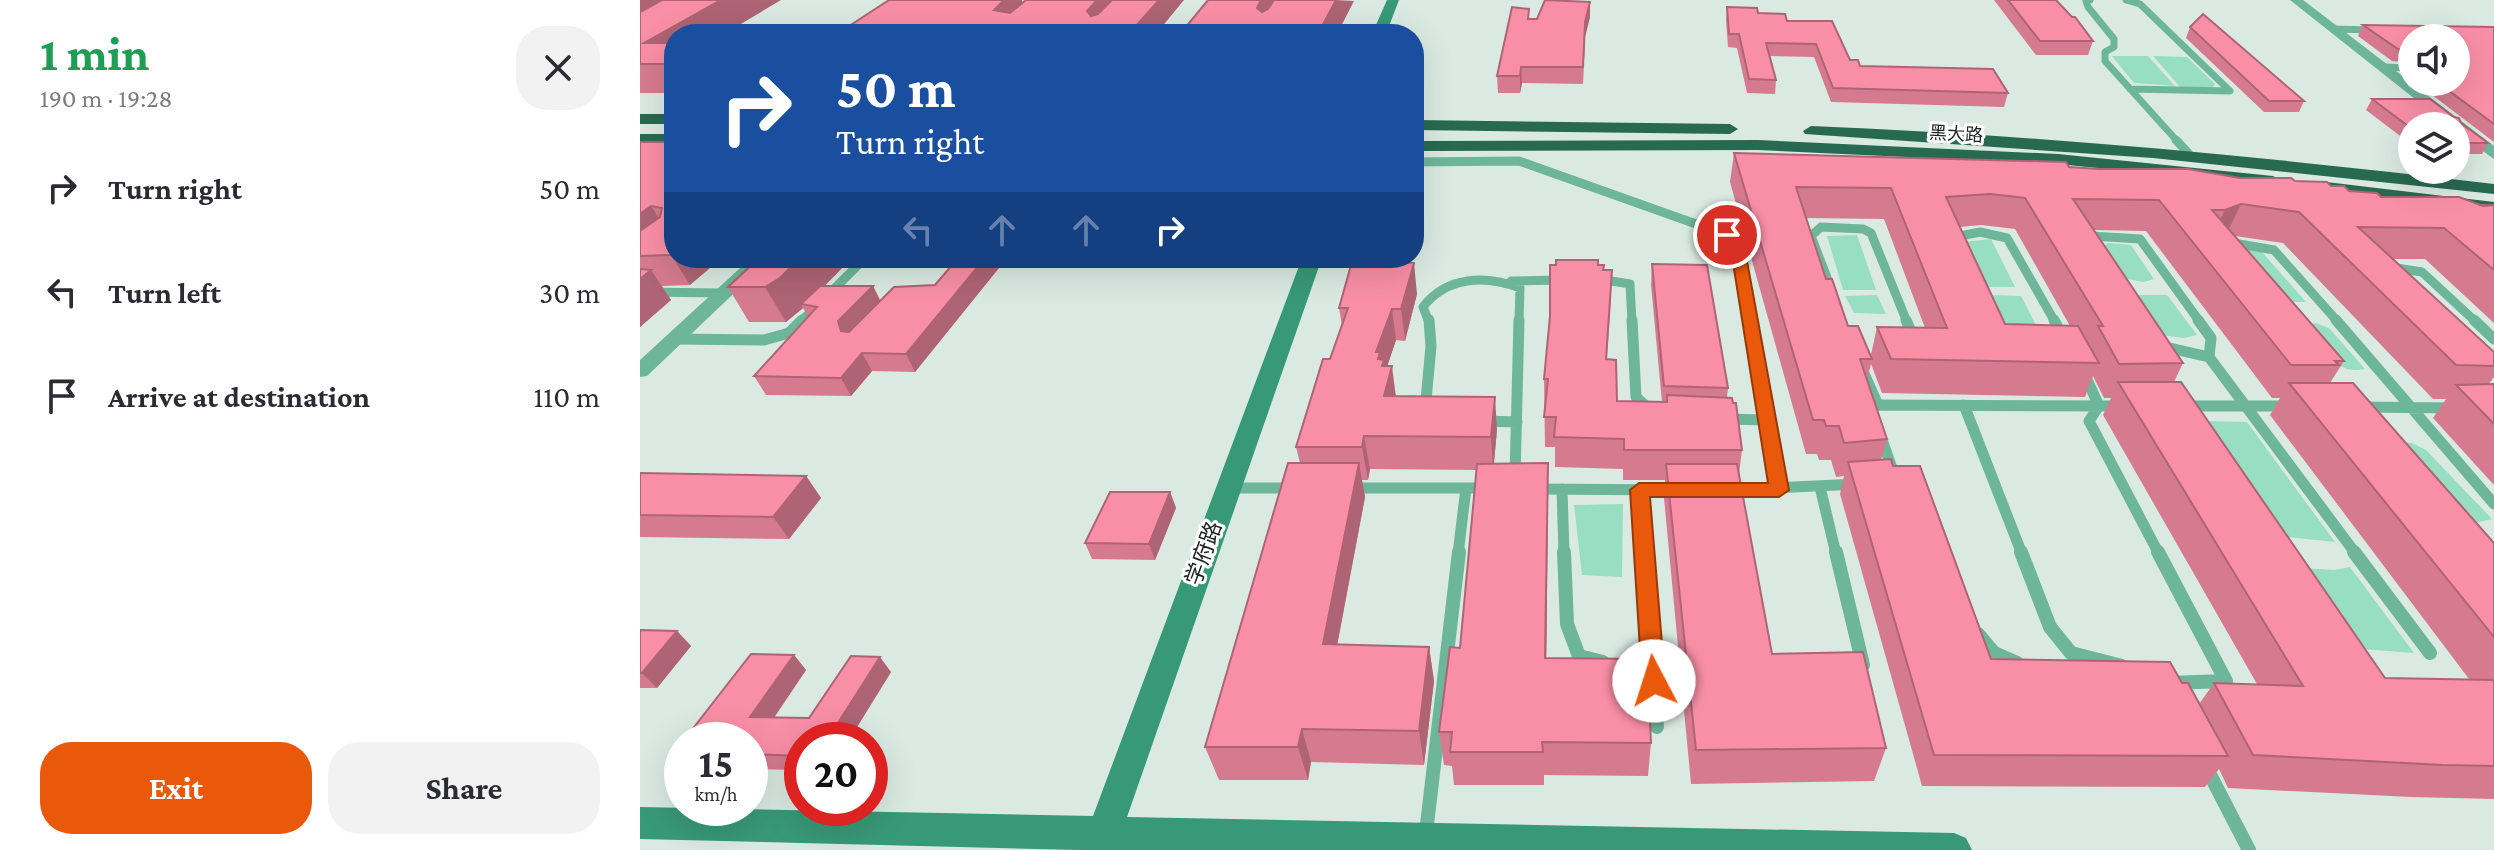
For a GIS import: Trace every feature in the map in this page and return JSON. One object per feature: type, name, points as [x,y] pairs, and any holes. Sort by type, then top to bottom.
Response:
[{"type":"highway","points":[[640,119],[664,119]]},
{"type":"highway","name":"黑大路","points":[[1424,125],[1859,133],[2037,141],[2189,154],[2494,189]]},
{"type":"highway","points":[[640,139],[664,139]]},
{"type":"highway","name":"黑大路","points":[[1424,146],[1758,145],[2058,159],[2494,207]]},
{"type":"street","points":[[1383,24],[1393,0]]},
{"type":"street","points":[[2296,0],[2494,154]]},
{"type":"street","points":[[640,371],[751,268]]},
{"type":"street","name":"学府路","points":[[1101,841],[1226,488],[1308,268]]},
{"type":"street","points":[[640,823],[1101,841],[1954,850]]},
{"type":"lane","points":[[2090,0],[2086,1],[2088,7],[2114,39],[2114,47],[2105,52],[2105,61],[2189,154]]},
{"type":"lane","points":[[2126,0],[2140,4],[2230,91],[2130,89]]},
{"type":"lane","points":[[2333,29],[2377,30]]},
{"type":"lane","points":[[2382,67],[2398,68]]},
{"type":"lane","points":[[1424,162],[1519,161],[1727,235],[1738,250],[1779,490]]},
{"type":"lane","points":[[1838,307],[1811,236],[1821,227],[1863,229],[1871,233],[1912,334],[1909,344],[1897,350]]},
{"type":"lane","points":[[1960,256],[1955,237],[1963,232],[1999,234],[2007,238],[2071,351]]},
{"type":"lane","points":[[2097,261],[2089,248],[2091,236],[2140,239],[2211,338],[2209,357]]},
{"type":"lane","points":[[2226,258],[2216,246],[2225,242],[2274,250],[2494,504]]},
{"type":"lane","points":[[2376,266],[2422,272],[2494,339]]},
{"type":"lane","points":[[674,339],[764,340],[789,333],[855,268]]},
{"type":"lane","points":[[1434,419],[1424,409],[1434,345],[1432,322],[1423,307],[1437,290],[1463,282],[1577,280]]},
{"type":"lane","points":[[1592,280],[1630,284],[1636,397],[1657,416]]},
{"type":"lane","points":[[1506,281],[1520,288],[1514,488],[1692,490]]},
{"type":"lane","points":[[640,292],[724,293]]},
{"type":"lane","points":[[827,296],[841,296]]},
{"type":"lane","points":[[2049,339],[2064,338]]},
{"type":"lane","points":[[2146,338],[2161,346],[2209,357],[2430,653]]},
{"type":"lane","points":[[1859,363],[1878,405]]},
{"type":"lane","points":[[2079,364],[2099,406]]},
{"type":"lane","points":[[1881,482],[1900,480],[1869,405],[2131,406]]},
{"type":"lane","points":[[1964,405],[2050,627],[2066,655],[2110,660],[2136,672]]},
{"type":"lane","points":[[2099,406],[2089,421],[2226,681],[2156,680],[2170,697]]},
{"type":"lane","points":[[2178,406],[2304,407]]},
{"type":"lane","points":[[2357,419],[2347,407],[2467,408]]},
{"type":"lane","points":[[1704,418],[1767,420]]},
{"type":"lane","points":[[1475,420],[1517,422]]},
{"type":"lane","points":[[1707,490],[1779,490],[1866,483]]},
{"type":"lane","points":[[1820,487],[1868,685]]},
{"type":"lane","points":[[1226,488],[1306,488]]},
{"type":"lane","points":[[1338,488],[1502,488]]},
{"type":"lane","points":[[1424,844],[1466,488]]},
{"type":"lane","points":[[1562,489],[1567,624],[1579,656],[1603,662],[1652,658]]},
{"type":"lane","points":[[1639,490],[1657,727]]},
{"type":"lane","points":[[1970,613],[1980,641],[2010,662],[2026,664]]},
{"type":"lane","points":[[2199,753],[2249,850]]},
{"type":"green space","points":[[2112,56],[2148,56],[2175,86],[2134,83]]},
{"type":"green space","points":[[2153,56],[2187,57],[2215,84],[2213,87],[2180,87]]},
{"type":"green space","points":[[1857,235],[1876,290],[1843,290],[1827,236]]},
{"type":"green space","points":[[1991,239],[2015,287],[1986,287],[1963,242]]},
{"type":"green space","points":[[2108,243],[2131,245],[2154,279],[2144,282],[2122,278],[2102,248]]},
{"type":"green space","points":[[2239,248],[2262,252],[2306,302],[2286,302]]},
{"type":"green space","points":[[1877,295],[1886,314],[1854,313],[1845,296]]},
{"type":"green space","points":[[1990,295],[2021,296],[2037,327],[2009,325],[2000,320]]},
{"type":"green space","points":[[2130,295],[2167,295],[2197,335],[2184,338],[2159,335]]},
{"type":"green space","points":[[2316,323],[2329,328],[2365,369],[2345,368],[2330,358],[2305,326]]},
{"type":"green space","points":[[2205,421],[2247,422],[2335,542],[2287,537]]},
{"type":"green space","points":[[2394,442],[2412,443],[2426,450],[2492,519],[2475,523]]},
{"type":"green space","points":[[1623,504],[1622,577],[1582,575],[1574,505]]},
{"type":"green space","points":[[2350,567],[2414,653],[2361,649],[2305,568],[2334,570]]},
{"type":"building","points":[[662,0],[721,0],[678,24],[664,24],[664,32],[644,43],[664,43],[664,64],[640,64],[640,12]]},
{"type":"building","points":[[889,0],[1004,0],[994,10],[1010,13],[1026,0],[1097,0],[1087,11],[1091,16],[1098,14],[1112,0],[1159,0],[1138,24],[852,24]]},
{"type":"building","points":[[1208,0],[1261,0],[1257,8],[1262,12],[1274,0],[1336,0],[1323,24],[1188,24]]},
{"type":"building","points":[[1545,0],[1590,2],[1585,22],[1583,67],[1521,67],[1520,76],[1497,76],[1512,7],[1529,9],[1528,19],[1537,19]]},
{"type":"building","points":[[2008,0],[2056,0],[2075,17],[2093,41],[2040,41]]},
{"type":"building","points":[[1727,7],[1757,8],[1758,13],[1785,14],[1787,21],[1832,21],[1850,60],[1858,60],[1860,66],[1993,69],[2008,93],[1833,88],[1816,44],[1766,43],[1776,80],[1749,79],[1739,34],[1729,34]]},
{"type":"building","points":[[2203,14],[2304,101],[2269,101],[2190,27]]},
{"type":"building","points":[[2363,25],[2398,26],[2398,49]]},
{"type":"building","points":[[2470,27],[2494,27],[2494,124],[2456,96],[2470,96]]},
{"type":"building","points":[[2372,99],[2430,99],[2447,112],[2398,112],[2398,118]]},
{"type":"building","points":[[2470,130],[2488,143],[2470,143]]},
{"type":"building","points":[[640,142],[664,142],[664,255],[640,256],[640,231],[660,217],[662,208],[651,206],[640,214]]},
{"type":"building","points":[[1734,153],[2066,162],[2069,167],[2099,169],[2188,169],[2240,178],[2327,182],[2331,186],[2344,186],[2349,191],[2377,193],[2381,197],[2459,197],[2483,206],[2494,205],[2494,270],[2444,228],[2358,227],[2494,352],[2494,366],[2456,365],[2299,212],[2241,204],[2225,210],[2212,210],[2344,361],[2335,361],[2339,365],[2291,365],[2159,200],[2073,199],[2183,363],[2119,364],[2098,326],[2103,326],[2025,198],[1990,194],[1946,197],[2005,324],[2078,326],[2099,363],[1891,359],[1877,327],[1947,328],[1891,188],[1796,187],[1826,279],[1832,279],[1848,326],[1858,326],[1872,359],[1860,359],[1887,439],[1844,443],[1839,426],[1826,426],[1824,420],[1813,420]]},
{"type":"building","points":[[1556,260],[1598,260],[1598,265],[1604,265],[1603,270],[1612,270],[1606,359],[1616,360],[1617,401],[1667,402],[1667,395],[1732,398],[1736,403],[1742,450],[1624,450],[1624,439],[1554,437],[1556,417],[1544,417],[1548,379],[1544,379],[1550,316],[1550,265],[1556,265]]},
{"type":"building","points":[[1652,264],[1707,265],[1728,388],[1664,386]]},
{"type":"building","points":[[748,268],[790,268],[765,287],[728,287]]},
{"type":"building","points":[[949,268],[977,268],[906,354],[862,353],[841,378],[754,376],[817,307],[801,304],[820,286],[873,286],[838,321],[841,331],[849,332],[894,287],[935,285]]},
{"type":"building","points":[[1350,268],[1413,268],[1401,309],[1392,309],[1376,352],[1380,352],[1378,359],[1384,360],[1382,366],[1392,366],[1384,396],[1495,397],[1491,437],[1364,436],[1362,447],[1296,447],[1323,359],[1330,359],[1348,308],[1339,308]]},
{"type":"building","points":[[640,269],[651,270],[640,279]]},
{"type":"building","points":[[2118,382],[2181,382],[2385,678],[2494,680],[2494,766],[2253,755],[2214,683],[2303,686]]},
{"type":"building","points":[[2289,383],[2353,383],[2494,543],[2494,637]]},
{"type":"building","points":[[2494,384],[2494,424],[2456,385]]},
{"type":"building","points":[[1891,459],[1893,466],[1920,466],[1991,659],[2170,662],[2182,683],[2188,683],[2228,756],[1934,755],[1848,462]]},
{"type":"building","points":[[1288,463],[1359,463],[1323,644],[1429,647],[1419,731],[1302,729],[1298,747],[1205,747]]},
{"type":"building","points":[[1548,463],[1545,658],[1647,659],[1651,743],[1542,742],[1543,752],[1450,752],[1452,732],[1439,732],[1450,647],[1460,648],[1477,464]]},
{"type":"building","points":[[1666,464],[1737,464],[1772,654],[1863,652],[1886,748],[1696,750]]},
{"type":"building","points":[[640,473],[806,476],[773,517],[640,515]]},
{"type":"building","points":[[1110,492],[1170,492],[1149,544],[1085,543]]},
{"type":"building","points":[[640,630],[677,631],[642,673],[640,673]]},
{"type":"building","points":[[751,654],[794,655],[750,717],[809,718],[851,656],[880,657],[838,722],[784,722],[784,755],[768,755],[768,722],[698,722]]},
{"type":"route","points":[[1654,681],[1639,490],[1779,490],[1738,250],[1727,235]]}]
